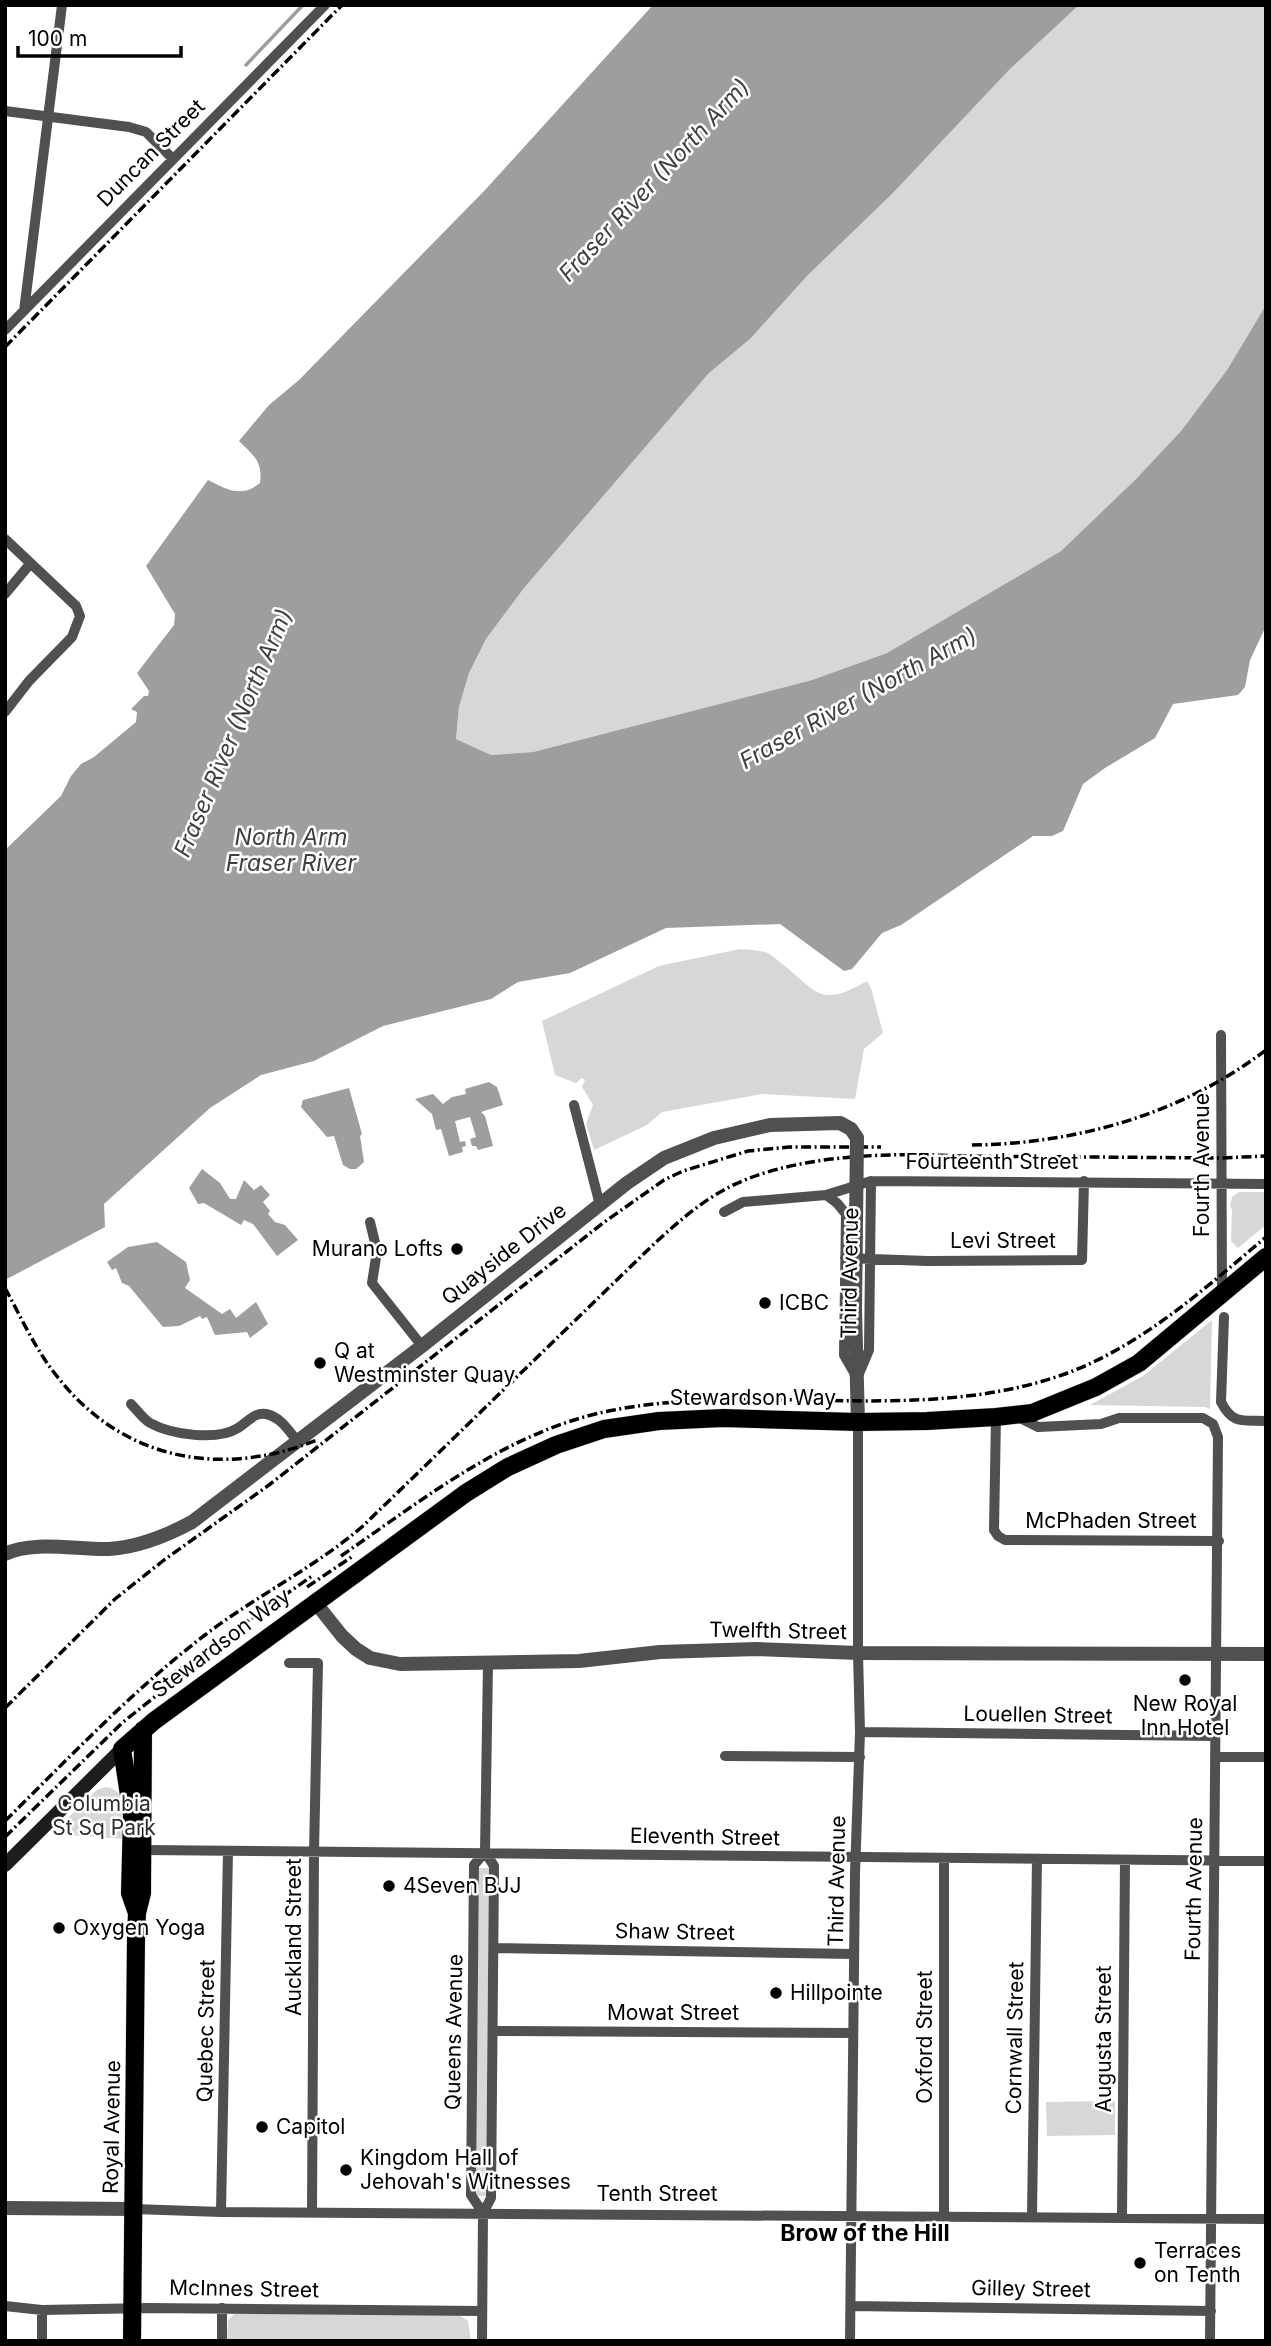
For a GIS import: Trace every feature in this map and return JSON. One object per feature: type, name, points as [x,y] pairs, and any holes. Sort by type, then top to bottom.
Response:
[{"type":"main road","name":"Stewardson Way","points":[[122,1749],[143,1730],[315,1602],[466,1493],[508,1467],[556,1445],[604,1429],[659,1421],[723,1418],[859,1422],[1016,1416],[1061,1403],[1139,1363],[1266,1257]]},
{"type":"main road","name":"Royal Avenue","points":[[132,2341],[136,1913],[142,1893],[143,1730]]},
{"type":"main road","name":"Royal Avenue","points":[[122,1749],[132,1815],[130,1893],[136,1913]]},
{"type":"main road","points":[[5,1865],[122,1749]]},
{"type":"street","points":[[24,311],[62,5]]},
{"type":"street","name":"Duncan Street","points":[[5,330],[325,5]]},
{"type":"street","points":[[5,111],[129,127],[146,132],[172,158]]},
{"type":"street","points":[[5,539],[76,606],[80,616],[72,637],[29,681],[5,712]]},
{"type":"street","points":[[5,594],[30,564]]},
{"type":"street","name":"Fourth Avenue","points":[[1221,1035],[1222,1294]]},
{"type":"street","points":[[574,1105],[600,1205]]},
{"type":"street","name":"Quayside Drive","points":[[5,1554],[15,1549],[34,1546],[111,1549],[141,1544],[168,1535],[192,1522],[422,1346],[627,1183],[664,1158],[714,1138],[750,1128],[796,1123],[840,1123],[853,1131],[856,1138],[855,1351],[859,1422]]},
{"type":"street","name":"Fourteenth Street","points":[[724,1212],[743,1202],[825,1195],[871,1181],[1266,1184]]},
{"type":"street","name":"Third Avenue","points":[[857,1378],[869,1354],[871,1181]]},
{"type":"street","name":"Levi Street","points":[[845,1258],[927,1261],[1082,1260],[1084,1181]]},
{"type":"street","name":"Third Avenue","points":[[825,1195],[837,1203],[846,1214],[844,1355],[857,1378]]},
{"type":"street","points":[[370,1222],[377,1251],[372,1283],[422,1346]]},
{"type":"street","points":[[1224,1317],[1221,1402],[1227,1413],[1236,1420],[1266,1421]]},
{"type":"street","points":[[131,1404],[148,1423],[206,1436],[222,1435],[258,1414],[267,1414],[283,1423],[298,1442]]},
{"type":"street","name":"Fourth Avenue","points":[[1016,1416],[1038,1427],[1101,1424],[1119,1418],[1203,1418],[1213,1424],[1218,1437],[1210,2341]]},
{"type":"street","name":"McPhaden Street","points":[[996,1417],[994,1530],[998,1536],[1004,1539],[1219,1541]]},
{"type":"street","name":"Third Avenue","points":[[850,2341],[855,1857],[860,1757],[859,1422]]},
{"type":"street","name":"Twelfth Street","points":[[315,1602],[348,1643],[370,1658],[400,1664],[579,1661],[660,1652],[757,1649],[858,1653],[1266,1654]]},
{"type":"street","name":"Auckland Street","points":[[289,1663],[318,1663],[312,2212]]},
{"type":"street","name":"Queens Avenue","points":[[482,2341],[483,2213],[491,2198],[494,1948],[494,1866],[485,1852],[488,1664]]},
{"type":"street","name":"Louellen Street","points":[[860,1732],[1215,1736]]},
{"type":"street","points":[[725,1756],[860,1757]]},
{"type":"street","points":[[1215,1757],[1266,1757]]},
{"type":"street","name":"Eleventh Street","points":[[143,1850],[1266,1861]]},
{"type":"street","name":"Quebec Street","points":[[222,2212],[228,1851]]},
{"type":"street","name":"Queens Avenue","points":[[483,2213],[471,2195],[474,1865],[485,1852]]},
{"type":"street","name":"Oxford Street","points":[[944,1858],[944,2216]]},
{"type":"street","name":"Cornwall Street","points":[[1032,2217],[1037,1859]]},
{"type":"street","name":"Augusta Street","points":[[1122,2217],[1125,1860]]},
{"type":"street","name":"Shaw Street","points":[[494,1948],[854,1954]]},
{"type":"street","name":"Mowat Street","points":[[493,2031],[853,2034]]},
{"type":"street","name":"Tenth Street","points":[[5,2208],[222,2212],[1266,2219]]},
{"type":"street","name":"McInnes Street","points":[[5,2306],[42,2310],[222,2308],[482,2311]]},
{"type":"street","name":"Gilley Street","points":[[851,2306],[1211,2311]]},
{"type":"street","points":[[222,2308],[222,2341]]},
{"type":"street","points":[[42,2310],[42,2341]]},
{"type":"green space","points":[[1079,5],[1266,5],[1266,305],[1227,370],[1181,431],[1136,479],[1061,551],[887,653],[812,680],[533,752],[491,755],[456,739],[459,707],[469,673],[486,639],[524,588],[709,373],[750,339],[808,275],[892,194],[1010,69]]},
{"type":"green space","points":[[740,949],[768,953],[820,993],[838,994],[867,981],[883,1033],[864,1049],[855,1099],[762,1094],[662,1112],[647,1125],[594,1150],[586,1124],[593,1105],[582,1087],[585,1080],[582,1078],[576,1083],[555,1075],[542,1021],[659,966]]},
{"type":"green space","points":[[1239,1192],[1266,1192],[1266,1225],[1238,1248],[1231,1241],[1230,1206],[1232,1197]]},
{"type":"green space","points":[[1212,1320],[1210,1409],[1090,1405],[1143,1376]]},
{"type":"green space","name":"Columbia St Sq Park","points":[[105,1787],[113,1789],[122,1799],[126,1839],[51,1834],[97,1790]]},
{"type":"green space","points":[[479,1868],[489,1868],[486,2196],[476,2196]]},
{"type":"green space","points":[[1115,2101],[1115,2135],[1047,2136],[1046,2102]]},
{"type":"green space","points":[[234,2314],[459,2315],[468,2321],[471,2341],[227,2341],[228,2320]]},
{"type":"water","name":"North Arm Fraser River","points":[[653,5],[1079,5],[1010,69],[892,194],[808,275],[750,339],[709,373],[524,588],[486,639],[469,673],[459,707],[456,739],[491,755],[533,752],[812,680],[887,653],[1061,551],[1136,479],[1181,431],[1227,370],[1266,305],[1266,626],[1250,660],[1245,687],[1238,695],[1173,704],[1155,738],[1083,784],[1063,831],[1052,836],[1033,836],[901,925],[882,933],[852,969],[844,971],[780,924],[666,928],[570,973],[518,982],[491,999],[383,1026],[314,1061],[261,1075],[210,1108],[104,1204],[105,1227],[5,1280],[5,850],[61,796],[71,776],[81,764],[94,757],[136,722],[137,712],[131,709],[144,696],[148,696],[149,691],[137,673],[174,625],[175,614],[146,566],[208,480],[234,491],[247,490],[260,483],[258,464],[239,441],[269,405],[299,380],[485,190]]},
{"type":"water","points":[[489,1082],[497,1087],[503,1105],[481,1112],[485,1116],[493,1146],[478,1150],[476,1146],[472,1146],[470,1139],[476,1137],[470,1117],[455,1121],[460,1142],[465,1141],[466,1146],[462,1147],[463,1152],[449,1156],[441,1129],[436,1130],[432,1114],[415,1099],[433,1094],[443,1104],[452,1097],[466,1094],[465,1089]]},
{"type":"water","points":[[349,1088],[362,1134],[360,1136],[364,1162],[356,1169],[343,1165],[334,1136],[327,1137],[301,1107],[303,1100]]},
{"type":"water","points":[[202,1169],[220,1183],[230,1199],[236,1199],[244,1180],[254,1190],[261,1185],[270,1195],[263,1202],[270,1211],[268,1214],[275,1222],[285,1225],[298,1240],[277,1256],[253,1224],[244,1220],[241,1225],[204,1203],[198,1204],[189,1188]]},
{"type":"water","points":[[157,1242],[186,1262],[190,1280],[185,1288],[222,1314],[230,1309],[236,1318],[256,1302],[268,1324],[250,1338],[247,1332],[215,1335],[207,1317],[202,1319],[200,1316],[179,1326],[163,1327],[129,1286],[122,1283],[116,1268],[112,1270],[107,1262],[128,1247]]},
{"type":"waterway","points":[[246,65],[303,5]]},
{"type":"railway","points":[[5,347],[342,5]]},
{"type":"railway","points":[[972,1145],[1050,1139],[1126,1121],[1199,1092],[1266,1050]]},
{"type":"railway","points":[[5,1708],[115,1599],[164,1560],[269,1485],[603,1223],[664,1180],[683,1171],[748,1151],[789,1147],[881,1147]]},
{"type":"railway","points":[[5,1821],[102,1725],[178,1656],[224,1621],[325,1555],[363,1526],[655,1243],[695,1209],[722,1191],[775,1170],[836,1158],[899,1155],[1222,1158],[1266,1156]]},
{"type":"railway","points":[[341,1556],[470,1468],[505,1449],[576,1419],[669,1402],[892,1401],[947,1398],[1002,1391],[1056,1377],[1114,1352],[1141,1335],[1193,1298],[1266,1237]]},
{"type":"railway","points":[[5,1288],[37,1347],[60,1380],[86,1407],[114,1429],[145,1445],[178,1455],[212,1459],[246,1458],[282,1452],[317,1440]]},
{"type":"railway","points":[[307,1587],[353,1556]]},
{"type":"railway","points":[[174,1673],[312,1576]]},
{"type":"railway","points":[[5,1837],[122,1723],[186,1672]]},
{"type":"place","name":"Murano Lofts","points":[[457,1249]]},
{"type":"place","name":"ICBC","points":[[765,1303]]},
{"type":"place","name":"Q at Westminster Quay","points":[[320,1363]]},
{"type":"place","name":"New Royal Inn Hotel","points":[[1185,1680]]},
{"type":"place","name":"4Seven BJJ","points":[[389,1886]]},
{"type":"place","name":"Oxygen Yoga","points":[[59,1928]]},
{"type":"place","name":"Hillpointe","points":[[776,1993]]},
{"type":"place","name":"Capitol","points":[[262,2127]]},
{"type":"place","name":"Kingdom Hall of Jehovah's Witnesses","points":[[346,2170]]},
{"type":"place","name":"Terraces on Tenth","points":[[1140,2263]]},
{"type":"district","name":"Brow of the Hill","points":[[865,2233]]},
{"type":"water label","name":"Fraser River (North Arm)","points":[[654,180]]},
{"type":"water label","name":"Fraser River (North Arm)","points":[[858,698]]},
{"type":"water label","name":"Fraser River (North Arm)","points":[[233,733]]}]
